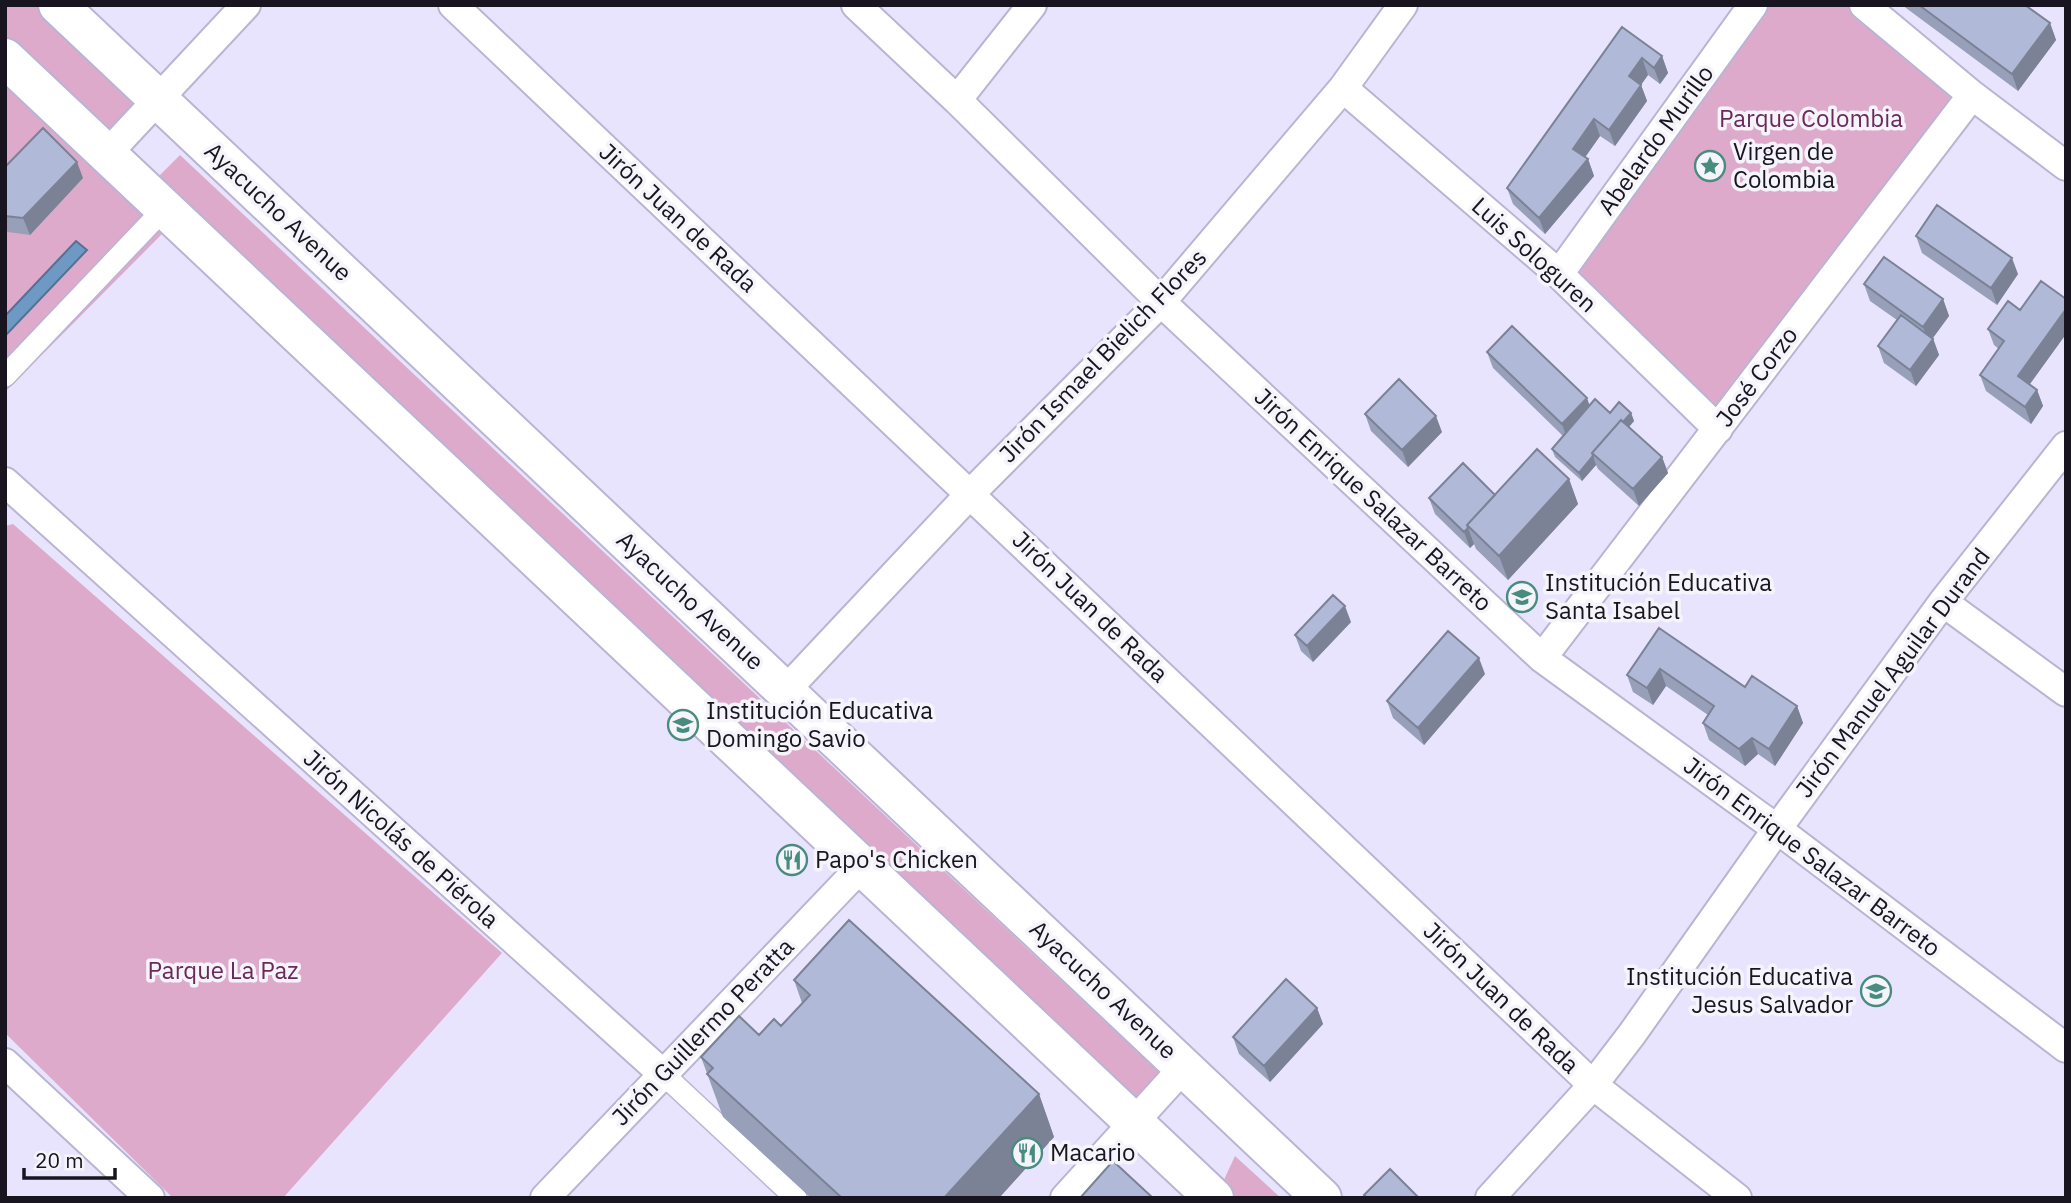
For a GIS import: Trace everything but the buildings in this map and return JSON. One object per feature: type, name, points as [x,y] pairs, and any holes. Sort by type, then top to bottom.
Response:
[{"type":"main road","name":"Ayacucho Avenue","points":[[58,5],[1322,1198]]},
{"type":"main road","points":[[5,58],[1132,1124],[1214,1198]]},
{"type":"street","points":[[106,155],[246,5]]},
{"type":"street","name":"Jirón Juan de Rada","points":[[453,5],[1593,1085],[1737,1198]]},
{"type":"street","name":"Jirón Enrique Salazar Barreto","points":[[856,5],[957,100],[1161,302],[1542,658],[1777,829],[2066,1048]]},
{"type":"street","points":[[957,100],[1032,5]]},
{"type":"street","name":"Jirón Ismael Bielich Flores","points":[[785,691],[971,493],[1161,302],[1343,88],[1403,5]]},
{"type":"street","name":"Abelardo Murillo","points":[[1559,274],[1753,5]]},
{"type":"street","points":[[1864,5],[1972,95],[2066,166]]},
{"type":"street","name":"Luis Sologuren","points":[[1343,88],[1559,274],[1718,429]]},
{"type":"street","name":"José Corzo","points":[[1542,658],[1972,95]]},
{"type":"street","points":[[5,376],[163,210]]},
{"type":"street","name":"Jirón Manuel Aguilar Durand","points":[[1490,1198],[1593,1085],[1690,956],[1777,829],[1943,602],[2066,446]]},
{"type":"street","name":"Jirón Nicolás de Piérola","points":[[5,482],[663,1074],[796,1198]]},
{"type":"street","points":[[1943,602],[2066,692]]},
{"type":"street","name":"Jirón Guillermo Peratta","points":[[545,1198],[861,867]]},
{"type":"street","points":[[5,1063],[150,1198]]},
{"type":"street","points":[[1065,1198],[1184,1067]]},
{"type":"green space","points":[[5,5],[58,5],[159,100],[106,155],[5,58]]},
{"type":"green space","name":"Parque Colombia","points":[[1753,5],[1864,5],[1972,95],[1718,429],[1559,274]]},
{"type":"green space","points":[[5,70],[169,227],[5,392]]},
{"type":"green space","points":[[180,155],[1162,1075],[1136,1103],[155,180]]},
{"type":"green space","name":"Parque La Paz","points":[[13,524],[502,953],[283,1198],[173,1198],[5,1033],[5,526]]},
{"type":"green space","points":[[1235,1156],[1281,1198],[1237,1198],[1222,1184]]},
{"type":"water","points":[[76,241],[87,250],[5,336],[5,316]]},
{"type":"place","name":"Virgen de Colombia","points":[[1710,166]]},
{"type":"place","name":"Institución Educativa Santa Isabel","points":[[1522,597]]},
{"type":"place","name":"Institución Educativa Domingo Savio","points":[[683,725]]},
{"type":"place","name":"Papo's Chicken","points":[[792,860]]},
{"type":"place","name":"Institución Educativa Jesus Salvador","points":[[1876,991]]},
{"type":"place","name":"Macario","points":[[1027,1153]]}]
